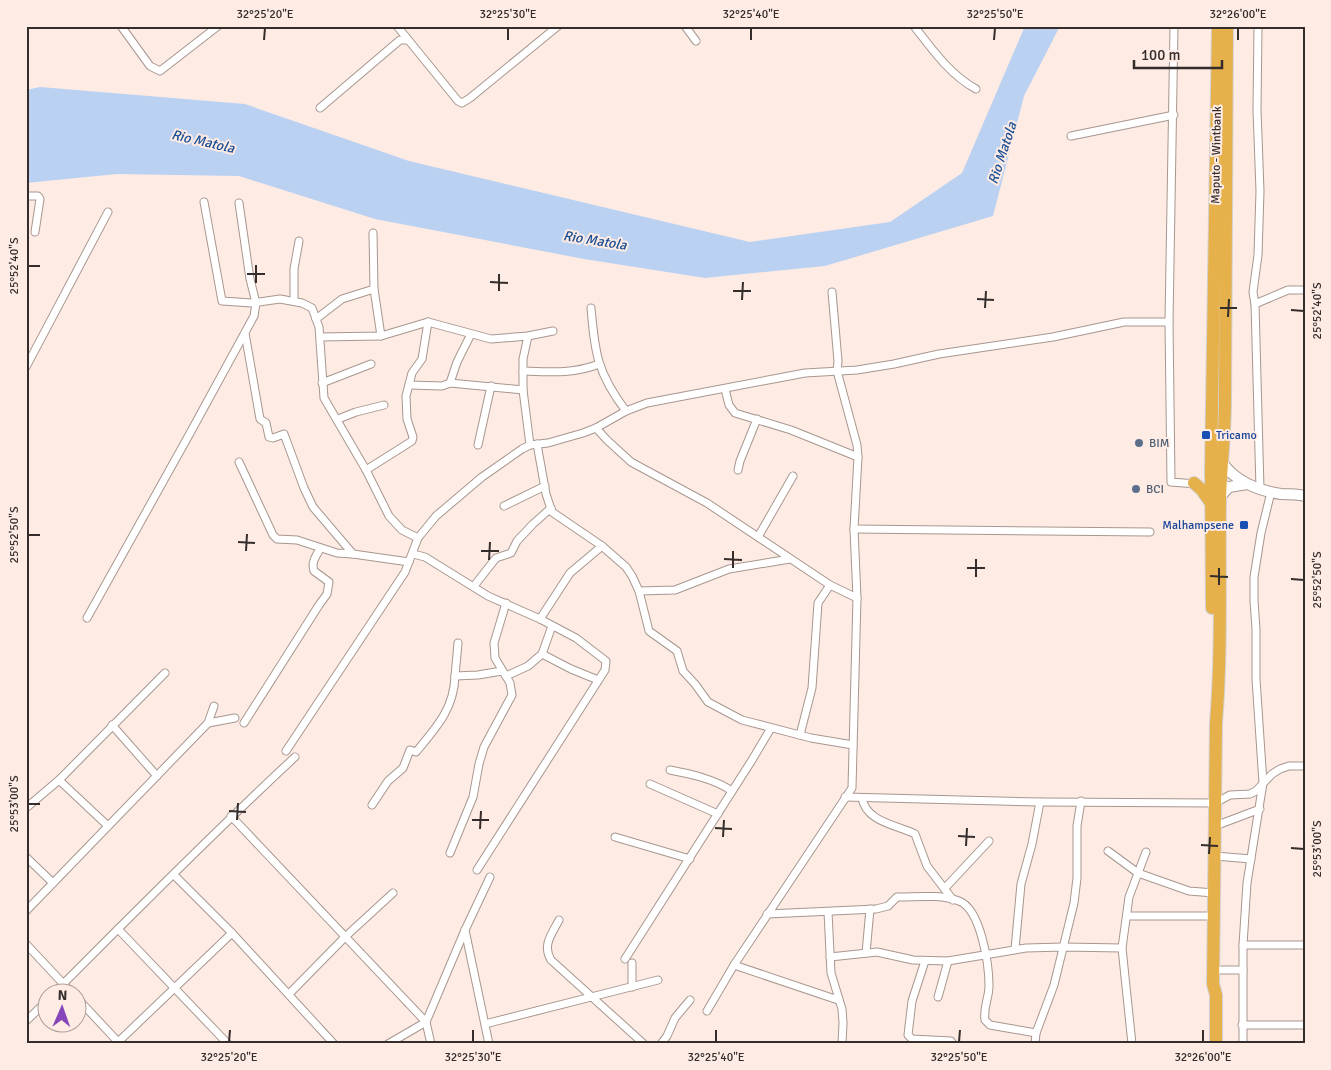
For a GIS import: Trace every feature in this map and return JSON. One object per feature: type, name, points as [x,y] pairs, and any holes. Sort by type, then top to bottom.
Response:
[{"type":"highway","name":"Maputo - Wintbank","points":[[1218,26],[1220,283]]},
{"type":"highway","name":"Maputo - Wintbank","points":[[1220,283],[1227,26]]},
{"type":"highway","points":[[1216,1044],[1214,893],[1216,723],[1212,690],[1220,283]]},
{"type":"highway","points":[[1216,492],[1202,490],[1192,484],[1217,465]]},
{"type":"highway","points":[[1209,1044],[1210,995],[1214,984]]},
{"type":"street","points":[[121,26],[150,66],[160,71],[218,26]]},
{"type":"street","points":[[397,26],[458,101],[462,103],[558,26]]},
{"type":"street","points":[[685,26],[696,41]]},
{"type":"street","points":[[914,26],[936,55],[964,83],[976,89]]},
{"type":"street","points":[[1174,26],[1170,322],[1171,482],[1192,484],[1216,492],[1229,487],[1248,484]]},
{"type":"street","points":[[1258,26],[1257,110],[1260,191],[1258,255],[1253,292],[1255,304],[1260,489]]},
{"type":"street","points":[[320,108],[400,40],[407,40]]},
{"type":"street","points":[[1071,136],[1174,115]]},
{"type":"street","points":[[26,196],[39,197],[35,232]]},
{"type":"street","points":[[204,202],[218,276],[220,299],[224,302],[256,303],[268,299],[294,300],[309,306],[314,312],[320,337],[324,398],[338,419],[389,516],[402,530],[418,538]]},
{"type":"street","points":[[87,618],[190,436],[254,316],[256,303],[250,279],[238,202]]},
{"type":"street","points":[[26,367],[108,212]]},
{"type":"street","points":[[373,233],[374,289],[381,336]]},
{"type":"street","points":[[294,300],[294,269],[299,241]]},
{"type":"street","points":[[316,319],[342,299],[374,289]]},
{"type":"street","points":[[1255,304],[1288,290],[1305,290]]},
{"type":"street","points":[[707,1011],[767,914],[852,788],[854,640],[857,598],[854,529],[858,457],[857,445],[837,371],[838,361],[832,292]]},
{"type":"street","points":[[591,308],[595,348],[599,364],[604,377],[626,411]]},
{"type":"street","points":[[320,337],[381,336],[428,322],[491,339],[528,336],[553,331]]},
{"type":"street","points":[[366,470],[412,441],[413,437],[407,419],[406,396],[412,373],[422,359],[428,322]]},
{"type":"street","points":[[286,751],[404,572],[418,538],[436,516],[482,477],[510,456],[534,444],[583,433],[646,403],[805,373],[894,364],[939,354],[1053,337],[1124,322],[1170,322]]},
{"type":"street","points":[[245,332],[260,419],[266,423],[269,437],[273,438],[284,434],[313,507],[353,554]]},
{"type":"street","points":[[450,383],[457,362],[471,334]]},
{"type":"street","points":[[528,336],[523,359],[523,390],[534,444],[552,512],[602,546],[626,567],[639,591],[649,630],[677,651],[683,671],[708,702],[742,720],[800,735],[853,745]]},
{"type":"street","points":[[322,383],[371,364]]},
{"type":"street","points":[[523,371],[566,372],[586,369],[599,364]]},
{"type":"street","points":[[408,385],[442,386],[450,383],[523,390]]},
{"type":"street","points":[[478,445],[491,386]]},
{"type":"street","points":[[725,389],[730,405],[735,413],[791,430],[858,457]]},
{"type":"street","points":[[338,419],[384,405]]},
{"type":"street","points":[[738,470],[757,419]]},
{"type":"street","points":[[596,428],[631,462],[707,503],[830,585],[857,598]]},
{"type":"street","points":[[239,462],[273,535],[277,539],[297,540],[337,553],[408,562]]},
{"type":"street","points":[[1217,465],[1260,489],[1305,496]]},
{"type":"street","points":[[758,537],[793,476]]},
{"type":"street","points":[[504,506],[545,486]]},
{"type":"street","points":[[1243,1044],[1243,945],[1247,883],[1263,783],[1254,577],[1261,533],[1271,492]]},
{"type":"street","points":[[474,586],[496,558],[511,553],[517,541],[551,508]]},
{"type":"street","points":[[854,529],[1150,532]]},
{"type":"street","points":[[540,619],[570,573],[602,546]]},
{"type":"street","points":[[244,723],[327,594],[329,582],[314,571],[312,566],[320,549]]},
{"type":"street","points":[[413,554],[425,557],[488,596],[540,619],[586,644],[606,661],[606,670],[477,870]]},
{"type":"street","points":[[639,591],[675,590],[729,569],[790,559]]},
{"type":"street","points":[[800,735],[812,688],[818,603],[830,585]]},
{"type":"street","points":[[450,853],[473,797],[484,747],[512,695],[512,689],[495,658],[494,643],[506,603]]},
{"type":"street","points":[[455,676],[504,674],[528,666],[542,654],[552,626]]},
{"type":"street","points":[[372,805],[388,781],[403,768],[410,750],[416,752],[442,720],[449,707],[455,676],[458,643]]},
{"type":"street","points":[[542,654],[598,680]]},
{"type":"street","points":[[26,808],[59,780],[165,673]]},
{"type":"street","points":[[26,911],[208,723],[214,706]]},
{"type":"street","points":[[208,723],[235,718]]},
{"type":"street","points":[[112,725],[157,776]]},
{"type":"street","points":[[632,987],[629,961],[771,728]]},
{"type":"street","points":[[65,982],[231,816],[296,757]]},
{"type":"street","points":[[845,797],[1040,802],[1215,803],[1230,795],[1256,792],[1272,774],[1289,766],[1305,766]]},
{"type":"street","points":[[670,770],[702,777],[725,786],[732,791]]},
{"type":"street","points":[[59,780],[108,826]]},
{"type":"street","points":[[650,784],[718,814]]},
{"type":"street","points":[[862,798],[866,810],[884,823],[915,834],[927,866],[953,900]]},
{"type":"street","points":[[1016,949],[1021,884],[1032,844],[1040,802]]},
{"type":"street","points":[[1035,1044],[1036,1033],[1050,999],[1074,903],[1077,826],[1081,802]]},
{"type":"street","points":[[1215,826],[1260,809]]},
{"type":"street","points":[[231,816],[426,1022],[431,1044]]},
{"type":"street","points":[[615,837],[690,859]]},
{"type":"street","points":[[944,888],[989,841]]},
{"type":"street","points":[[1108,851],[1138,873],[1189,891],[1214,893]]},
{"type":"street","points":[[1132,1044],[1122,948],[1129,897],[1146,852]]},
{"type":"street","points":[[1215,856],[1251,860]]},
{"type":"street","points":[[26,857],[53,883]]},
{"type":"street","points":[[174,875],[232,933],[334,1044]]},
{"type":"street","points":[[388,1044],[426,1022],[490,877]]},
{"type":"street","points":[[288,994],[345,937],[393,893]]},
{"type":"street","points":[[767,914],[870,909],[888,906],[897,897],[938,897],[961,902],[972,913],[980,932],[985,955],[989,985],[984,1015],[987,1023],[1036,1033]]},
{"type":"street","points":[[866,953],[870,909]]},
{"type":"street","points":[[828,912],[831,973],[842,1009],[842,1044]]},
{"type":"street","points":[[1126,916],[1214,916]]},
{"type":"street","points":[[560,920],[551,936],[547,953],[551,960],[644,1044]]},
{"type":"street","points":[[118,929],[228,1044]]},
{"type":"street","points":[[465,930],[489,1044]]},
{"type":"street","points":[[88,1010],[118,1043],[232,933]]},
{"type":"street","points":[[26,944],[61,982]]},
{"type":"street","points":[[1243,945],[1305,945]]},
{"type":"street","points":[[830,957],[877,952],[913,960],[948,961],[1016,949],[1063,947],[1122,948]]},
{"type":"street","points":[[925,961],[912,1001],[908,1035],[912,1038],[951,1041],[953,1044]]},
{"type":"street","points":[[938,996],[948,961]]},
{"type":"street","points":[[734,965],[838,1000]]},
{"type":"street","points":[[1214,970],[1243,970]]},
{"type":"street","points":[[485,1024],[658,980]]},
{"type":"street","points":[[661,1044],[675,1018],[690,1000]]},
{"type":"street","points":[[26,1021],[38,1010]]},
{"type":"street","points":[[1242,1025],[1305,1025]]},
{"type":"water","name":"Rio Matola","points":[[1025,26],[1060,26],[1024,96],[993,216],[825,266],[705,278],[584,259],[375,219],[239,176],[117,174],[26,183],[26,90],[40,87],[245,104],[409,161],[750,242],[890,222],[962,173]]},
{"type":"place","name":"Tricamo","points":[[1206,435]]},
{"type":"place","name":"BIM","points":[[1139,443]]},
{"type":"place","name":"BCI","points":[[1136,489]]},
{"type":"place","name":"Malhampsene","points":[[1244,525]]}]
